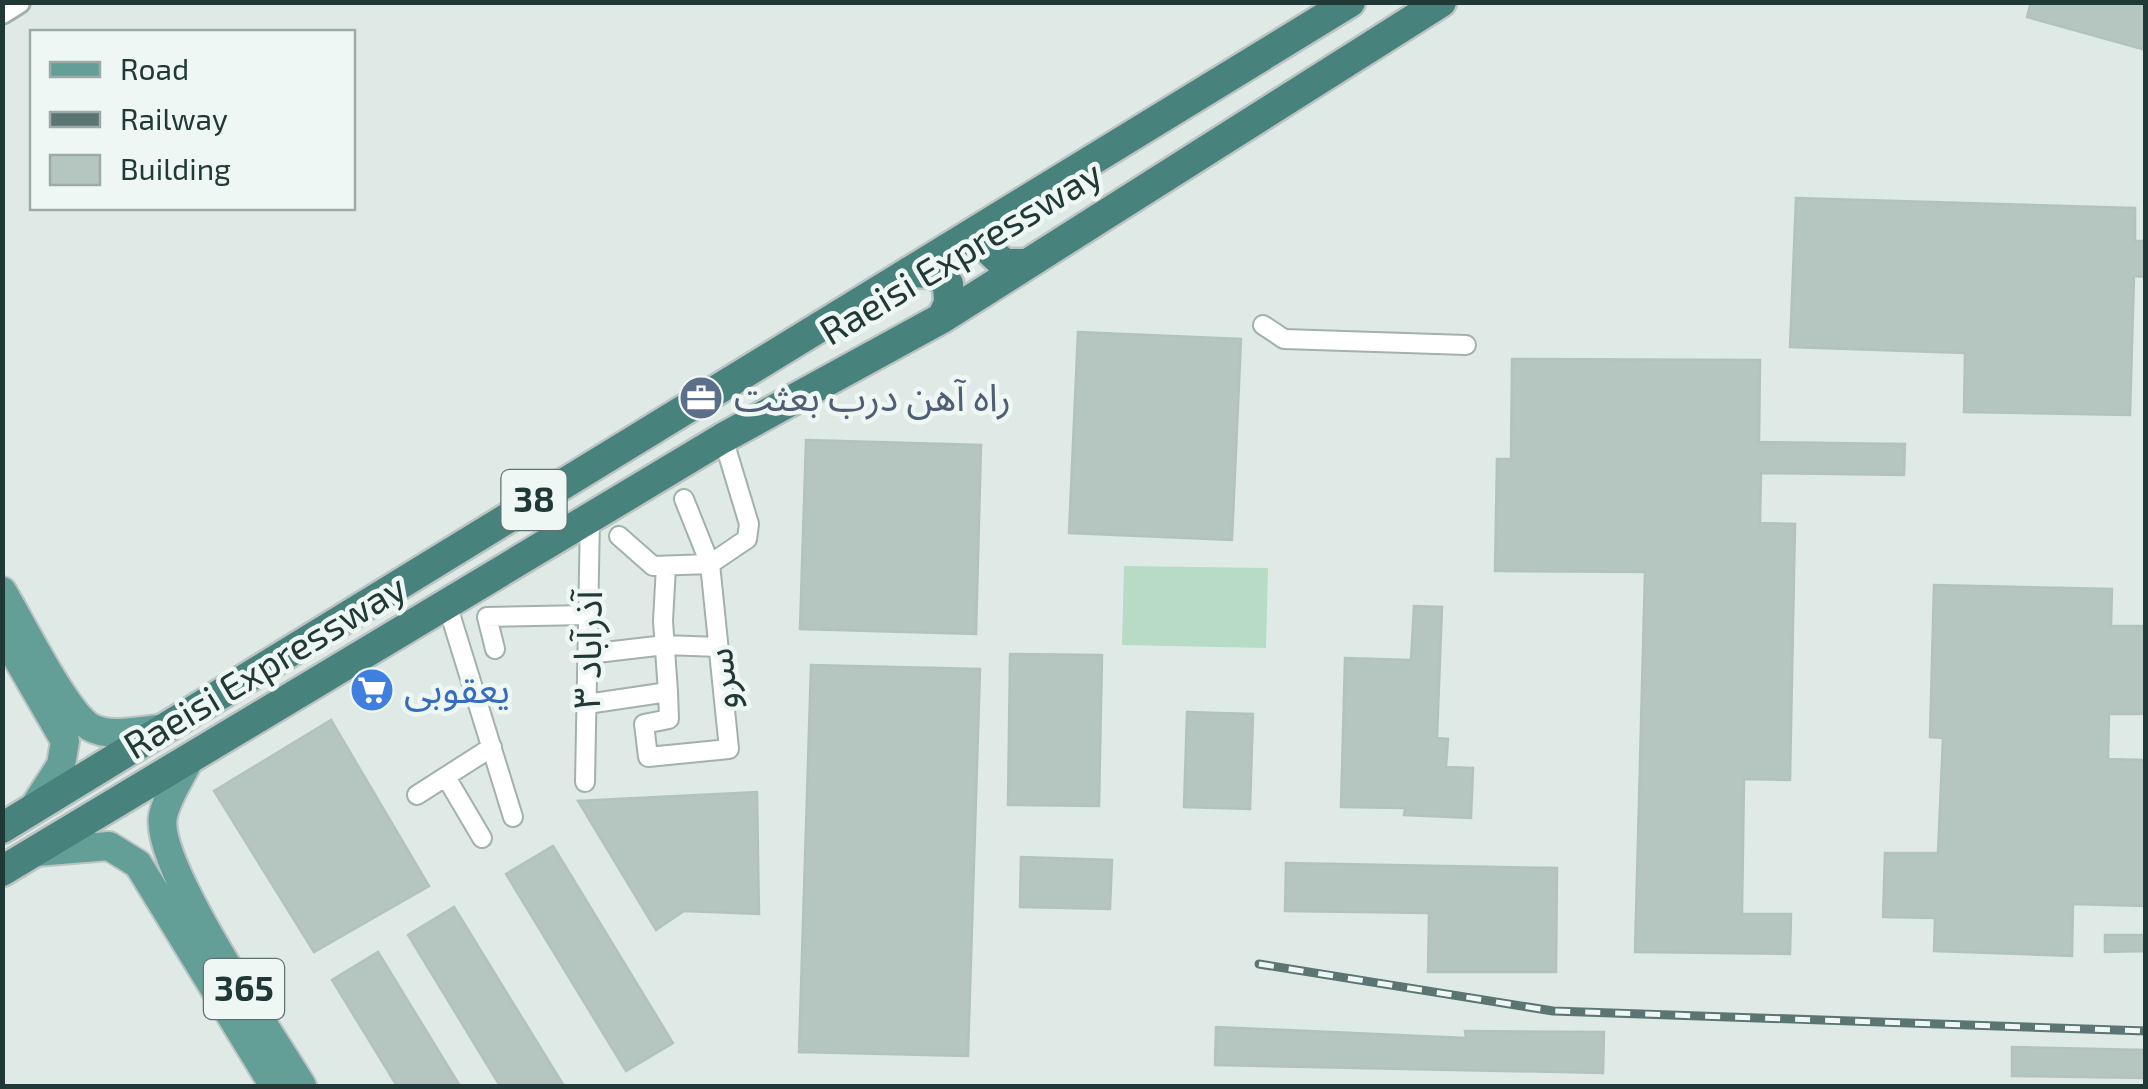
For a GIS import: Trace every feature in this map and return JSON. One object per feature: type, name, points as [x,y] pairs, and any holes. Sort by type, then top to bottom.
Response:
[{"type":"highway","name":"Raeisi Expressway","points":[[2,825],[1350,2]]},
{"type":"highway","name":"Raeisi Expressway","points":[[2,873],[723,438],[942,318],[1440,2]]},
{"type":"highway","points":[[991,223],[986,248],[1004,264],[1026,264]]},
{"type":"highway","points":[[909,272],[934,273],[948,284],[949,304],[942,318]]},
{"type":"main road","points":[[2,591],[64,716],[61,764],[32,810]]},
{"type":"main road","points":[[2,632],[64,716],[102,731],[159,729]]},
{"type":"main road","name":"365","points":[[189,760],[163,814],[174,897],[274,1086]]},
{"type":"main road","name":"365","points":[[32,853],[108,846],[138,864],[174,897],[302,1086]]},
{"type":"street","points":[[2,12],[18,2]]},
{"type":"street","points":[[1263,325],[1284,339],[1466,345]]},
{"type":"street","points":[[619,536],[653,566],[710,564],[747,539],[749,524],[723,438]]},
{"type":"street","name":"سرو","points":[[668,692],[670,719],[644,724],[648,756],[729,749],[710,564],[684,499]]},
{"type":"street","name":"۳ آذرآباد","points":[[585,782],[587,704],[578,682],[588,654],[590,518]]},
{"type":"street","points":[[587,704],[668,692],[666,566]]},
{"type":"street","points":[[447,604],[514,817]]},
{"type":"street","points":[[495,648],[487,617],[588,615]]},
{"type":"street","points":[[588,654],[665,645],[718,647]]},
{"type":"street","points":[[417,796],[492,747]]},
{"type":"street","points":[[446,776],[482,838]]},
{"type":"green space","points":[[1124,566],[1268,568],[1266,648],[1122,645]]},
{"type":"building","points":[[2031,2],[2146,2],[2146,50],[2027,17]]},
{"type":"building","points":[[1796,198],[2135,208],[2135,241],[2146,241],[2146,277],[2134,276],[2130,415],[1964,412],[1965,353],[1790,347]]},
{"type":"building","points":[[1078,332],[1241,339],[1232,540],[1069,533]]},
{"type":"building","points":[[1512,359],[1760,360],[1759,442],[1905,444],[1904,475],[1761,473],[1760,523],[1795,524],[1790,780],[1744,779],[1742,914],[1791,914],[1790,954],[1635,952],[1645,572],[1495,571],[1497,459],[1511,459]]},
{"type":"building","points":[[806,440],[981,445],[976,634],[800,629]]},
{"type":"building","points":[[1934,585],[2112,589],[2111,626],[2146,626],[2146,714],[2109,714],[2108,759],[2146,760],[2146,906],[2073,904],[2072,956],[1934,951],[1935,918],[1883,917],[1885,853],[1938,853],[1943,738],[1930,737]]},
{"type":"building","points":[[1414,606],[1442,607],[1437,738],[1448,739],[1446,767],[1473,768],[1471,818],[1404,815],[1405,808],[1341,807],[1345,658],[1411,660]]},
{"type":"building","points":[[1010,654],[1102,655],[1099,806],[1008,805]]},
{"type":"building","points":[[811,665],[980,669],[968,1056],[799,1052]]},
{"type":"building","points":[[1187,712],[1253,714],[1250,809],[1184,807]]},
{"type":"building","points":[[331,720],[429,886],[314,952],[214,791]]},
{"type":"building","points":[[757,792],[759,914],[684,911],[656,930],[578,801]]},
{"type":"building","points":[[553,846],[673,1043],[626,1071],[506,874]]},
{"type":"building","points":[[1021,857],[1112,860],[1110,909],[1020,907]]},
{"type":"building","points":[[1286,863],[1557,868],[1556,972],[1428,972],[1429,913],[1285,911]]},
{"type":"building","points":[[454,907],[564,1086],[500,1086],[408,935]]},
{"type":"building","points":[[2105,935],[2146,935],[2146,951],[2105,952]]},
{"type":"building","points":[[378,952],[460,1086],[397,1086],[332,980]]},
{"type":"building","points":[[1216,1027],[1466,1038],[1465,1031],[1604,1032],[1603,1073],[1215,1065]]},
{"type":"building","points":[[2012,1047],[2146,1050],[2146,1078],[2012,1076]]},
{"type":"railway","points":[[1259,964],[1553,1011],[2146,1031]]},
{"type":"place","name":"راه آهن درب بعثت","points":[[701,398]]},
{"type":"place","name":"یعقوبی","points":[[372,690]]}]
